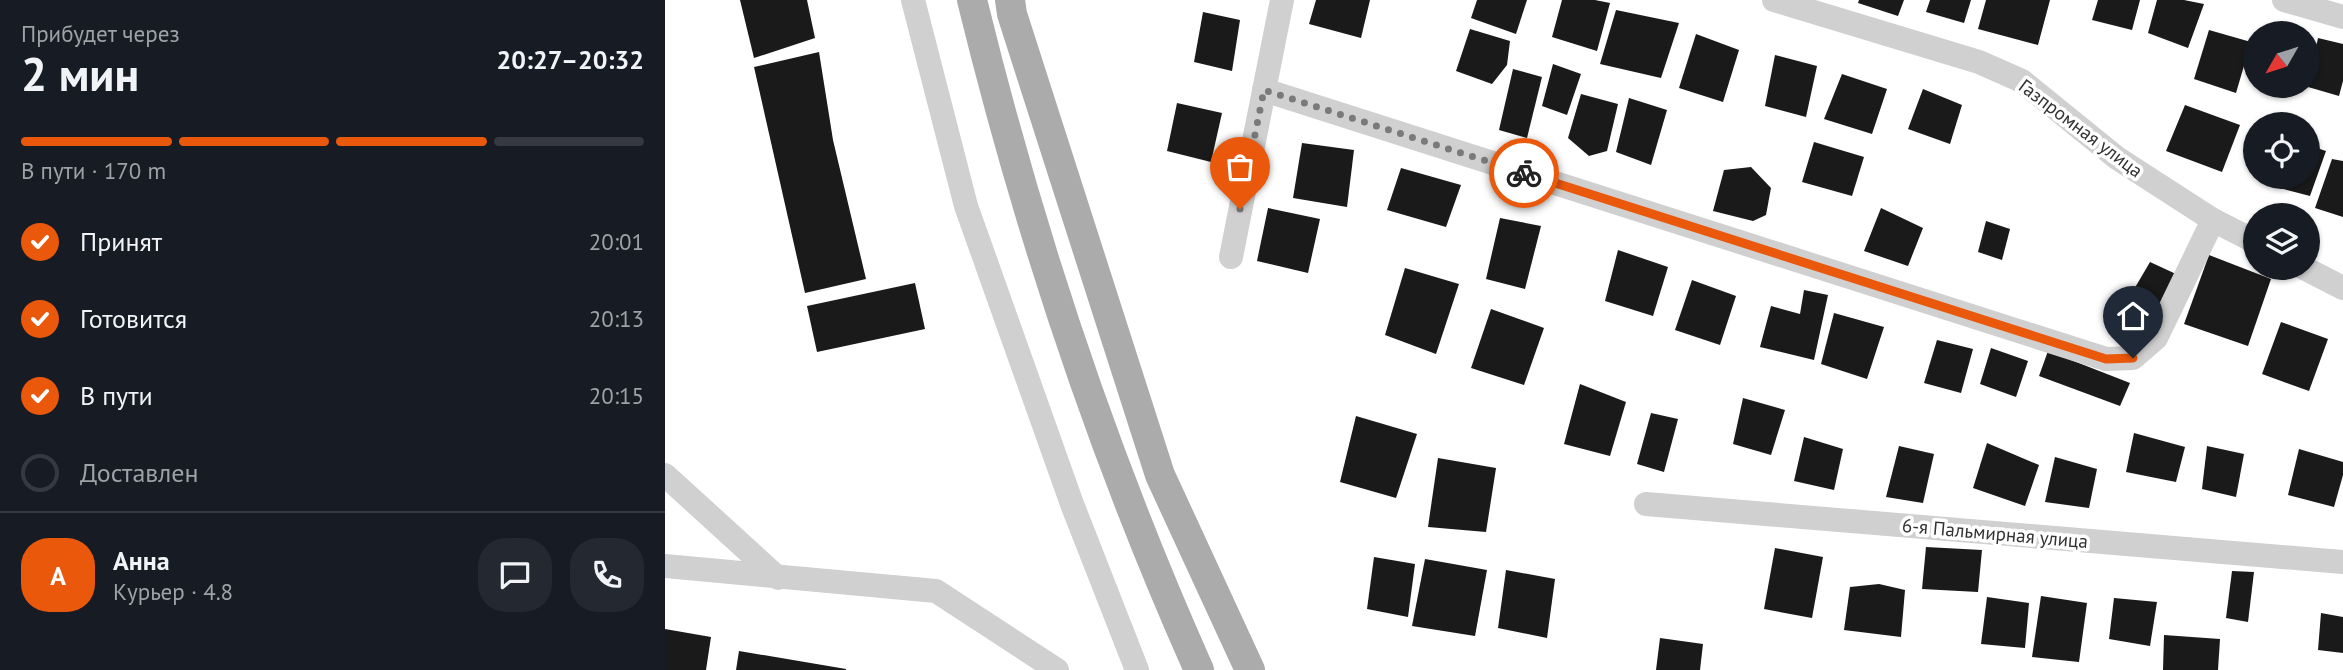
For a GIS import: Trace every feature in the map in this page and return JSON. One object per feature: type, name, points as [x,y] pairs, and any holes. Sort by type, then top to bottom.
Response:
[{"type":"main road","points":[[972,0],[1002,116],[1051,284],[1131,507],[1199,670]]},
{"type":"main road","points":[[1010,0],[1012,14],[1160,475],[1250,670]]},
{"type":"street","points":[[913,0],[966,206],[1072,504],[1137,670]]},
{"type":"street","points":[[1231,257],[1282,0]]},
{"type":"street","name":"Газпромная улица","points":[[1774,0],[1979,62],[2022,81],[2117,158],[2213,220],[2243,235]]},
{"type":"street","points":[[2284,0],[2343,17]]},
{"type":"street","points":[[1264,90],[2106,359],[2133,358],[2156,338],[2213,220]]},
{"type":"street","points":[[2320,276],[2343,288]]},
{"type":"street","points":[[665,475],[778,578]]},
{"type":"street","name":"6-я Пальмирная улица","points":[[1646,503],[2343,562]]},
{"type":"street","points":[[665,566],[936,591],[1057,670]]},
{"type":"building","points":[[740,0],[807,0],[815,38],[754,58]]},
{"type":"building","points":[[1316,0],[1370,0],[1361,38],[1309,24]]},
{"type":"building","points":[[1477,0],[1527,0],[1516,34],[1471,18]]},
{"type":"building","points":[[1562,0],[1610,3],[1597,51],[1552,37]]},
{"type":"building","points":[[1859,0],[1904,0],[1898,16],[1858,3]]},
{"type":"building","points":[[1930,0],[1971,0],[1964,23],[1926,12]]},
{"type":"building","points":[[1986,0],[2050,0],[2038,45],[1978,29]]},
{"type":"building","points":[[2098,0],[2140,0],[2132,30],[2092,20]]},
{"type":"building","points":[[2157,0],[2184,0],[2204,4],[2188,48],[2148,33]]},
{"type":"building","points":[[1616,10],[1679,23],[1661,78],[1600,64]]},
{"type":"building","points":[[1203,12],[1240,20],[1232,71],[1194,62]]},
{"type":"building","points":[[1470,29],[1510,41],[1507,65],[1492,84],[1456,71]]},
{"type":"building","points":[[2209,30],[2243,40],[2243,69],[2236,93],[2194,79]]},
{"type":"building","points":[[1696,34],[1739,50],[1723,102],[1679,88]]},
{"type":"building","points":[[2321,39],[2343,44],[2343,81],[2339,96],[2321,91]]},
{"type":"building","points":[[819,52],[833,140],[866,279],[805,293],[754,67]]},
{"type":"building","points":[[1775,55],[1817,66],[1806,117],[1765,106]]},
{"type":"building","points":[[1553,64],[1581,74],[1567,115],[1542,106]]},
{"type":"building","points":[[1513,69],[1542,77],[1527,138],[1499,130]]},
{"type":"building","points":[[1842,74],[1887,89],[1872,134],[1824,119]]},
{"type":"building","points":[[1923,89],[1962,105],[1950,144],[1908,129]]},
{"type":"building","points":[[1581,94],[1618,104],[1607,151],[1589,156],[1568,138]]},
{"type":"building","points":[[1629,98],[1667,110],[1651,165],[1616,152]]},
{"type":"building","points":[[1177,103],[1222,113],[1211,162],[1167,151]]},
{"type":"building","points":[[2185,105],[2240,125],[2222,172],[2166,151]]},
{"type":"building","points":[[1814,142],[1864,157],[1852,196],[1802,182]]},
{"type":"building","points":[[1302,143],[1354,150],[1347,207],[1293,198]]},
{"type":"building","points":[[2320,149],[2326,151],[2320,168]]},
{"type":"building","points":[[2332,159],[2343,161],[2343,217],[2320,210],[2320,203],[2317,203]]},
{"type":"building","points":[[1751,167],[1771,188],[1766,215],[1753,221],[1713,211],[1724,170]]},
{"type":"building","points":[[1401,168],[1461,185],[1446,227],[1387,210]]},
{"type":"building","points":[[2284,189],[2312,189],[2310,196]]},
{"type":"building","points":[[1268,208],[1320,219],[1308,273],[1257,261]]},
{"type":"building","points":[[1881,208],[1923,228],[1908,266],[1864,251]]},
{"type":"building","points":[[1500,218],[1541,226],[1525,289],[1486,279]]},
{"type":"building","points":[[1986,221],[2010,229],[2002,260],[1978,252]]},
{"type":"building","points":[[1618,250],[1668,267],[1653,316],[1605,301]]},
{"type":"building","points":[[2209,255],[2243,268],[2243,280],[2271,280],[2248,346],[2184,324]]},
{"type":"building","points":[[2150,262],[2176,274],[2161,304],[2133,291]]},
{"type":"building","points":[[1405,268],[1459,284],[1436,354],[1385,335]]},
{"type":"building","points":[[1692,280],[1736,296],[1720,345],[1675,330]]},
{"type":"building","points":[[915,283],[925,329],[817,352],[807,306]]},
{"type":"building","points":[[1804,290],[1828,295],[1814,360],[1760,347],[1771,306],[1800,314]]},
{"type":"building","points":[[1491,309],[1544,328],[1524,385],[1471,368]]},
{"type":"building","points":[[1834,313],[1884,327],[1867,379],[1821,364]]},
{"type":"building","points":[[2281,322],[2328,339],[2309,391],[2262,374]]},
{"type":"building","points":[[1937,340],[1973,349],[1961,393],[1924,383]]},
{"type":"building","points":[[1991,348],[2028,361],[2016,397],[1980,384]]},
{"type":"building","points":[[2048,351],[2130,383],[2120,406],[2039,376]]},
{"type":"building","points":[[1580,384],[1626,402],[1610,456],[1564,444]]},
{"type":"building","points":[[1743,398],[1785,410],[1771,455],[1733,444]]},
{"type":"building","points":[[1651,413],[1678,419],[1664,472],[1637,464]]},
{"type":"building","points":[[1356,416],[1417,434],[1396,498],[1340,482]]},
{"type":"building","points":[[2134,433],[2185,447],[2176,482],[2126,472]]},
{"type":"building","points":[[1804,437],[1843,449],[1834,490],[1794,481]]},
{"type":"building","points":[[1987,443],[2039,465],[2025,506],[1973,488]]},
{"type":"building","points":[[1899,446],[1934,454],[1923,503],[1886,497]]},
{"type":"building","points":[[2207,446],[2244,454],[2236,497],[2202,489]]},
{"type":"building","points":[[2299,449],[2343,462],[2343,475],[2334,507],[2288,495]]},
{"type":"building","points":[[2055,457],[2097,469],[2089,508],[2045,502]]},
{"type":"building","points":[[1438,458],[1496,468],[1486,532],[1428,527]]},
{"type":"building","points":[[1926,547],[1982,550],[1978,592],[1922,589]]},
{"type":"building","points":[[1775,548],[1823,557],[1812,618],[1764,609]]},
{"type":"building","points":[[1374,557],[1415,564],[1408,617],[1367,609]]},
{"type":"building","points":[[1425,559],[1487,570],[1475,636],[1412,626]]},
{"type":"building","points":[[1506,570],[1555,579],[1547,638],[1498,628]]},
{"type":"building","points":[[2232,571],[2254,572],[2248,622],[2226,618]]},
{"type":"building","points":[[1879,584],[1905,590],[1901,637],[1844,630],[1850,587]]},
{"type":"building","points":[[2041,596],[2087,603],[2079,662],[2032,657]]},
{"type":"building","points":[[1987,597],[2029,603],[2025,648],[1981,644]]},
{"type":"building","points":[[2114,598],[2157,602],[2150,646],[2109,639]]},
{"type":"building","points":[[2321,613],[2343,617],[2343,653],[2318,650]]},
{"type":"building","points":[[665,629],[711,637],[706,670],[665,670]]},
{"type":"building","points":[[2164,635],[2220,639],[2218,670],[2163,670]]},
{"type":"building","points":[[1660,638],[1703,644],[1700,670],[1656,670]]},
{"type":"building","points":[[739,651],[846,669],[846,670],[736,670]]},
{"type":"way so far","points":[[1240,209],[1264,90],[1524,173]]},
{"type":"route","points":[[1524,173],[2106,359],[2133,358]]}]
